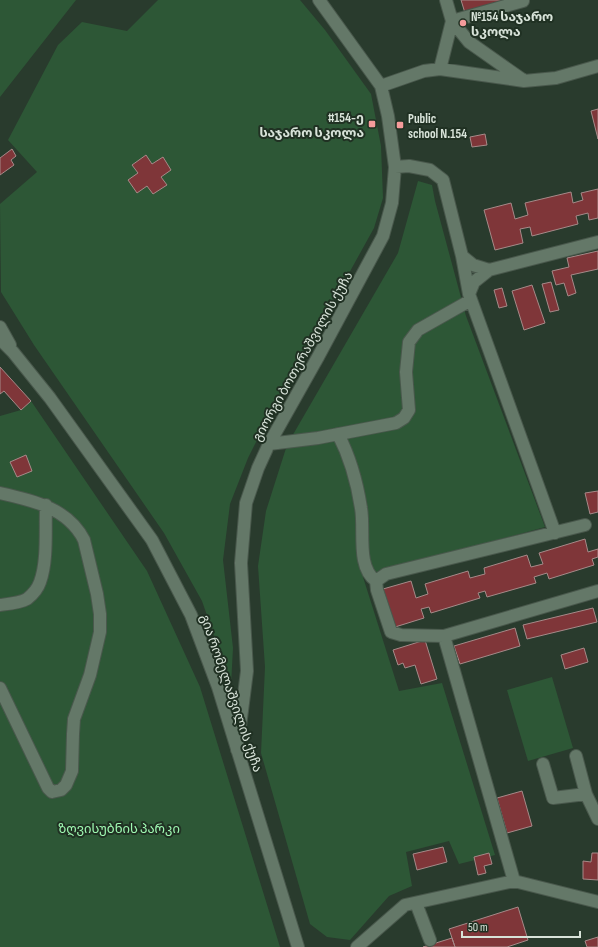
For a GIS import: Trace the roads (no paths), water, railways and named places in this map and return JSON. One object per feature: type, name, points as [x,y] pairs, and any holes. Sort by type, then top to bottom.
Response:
[{"type":"street","points":[[446,0],[452,21],[469,42],[524,81]]},
{"type":"street","name":"გიორგი ბოთერაშვილის ქუჩა","points":[[237,750],[247,670],[241,563],[246,503],[258,468],[269,444],[383,236],[392,203],[395,167],[388,116],[381,86],[323,1]]},
{"type":"street","points":[[452,21],[523,1]]},
{"type":"street","points":[[440,69],[452,21]]},
{"type":"street","points":[[381,86],[424,71],[440,69],[524,81],[556,78],[598,66]]},
{"type":"street","points":[[395,167],[409,166],[430,170],[443,180],[462,256],[470,297],[555,533]]},
{"type":"street","points":[[269,444],[338,434],[396,422],[404,418],[409,410],[406,372],[409,342],[418,330],[470,297],[474,282],[490,270],[598,242]]},
{"type":"street","points":[[462,256],[474,265],[490,270]]},
{"type":"street","name":"გია რომელაშვილის ქუჩა","points":[[0,327],[13,352]]},
{"type":"street","name":"გია რომელაშვილის ქუჩა","points":[[0,339],[13,352],[59,411],[152,540],[191,615],[218,687],[298,947]]},
{"type":"street","points":[[338,434],[350,460],[361,509],[365,568],[371,578],[376,581]]},
{"type":"street","points":[[0,493],[29,499],[46,506],[70,521],[80,532],[84,540],[97,594],[100,614],[100,632],[90,675],[74,719],[72,734],[72,772],[66,785],[61,790],[52,792],[48,788],[0,688]]},
{"type":"street","points":[[0,605],[26,599],[40,584],[45,555],[46,506]]},
{"type":"street","points":[[376,581],[386,574],[585,525]]},
{"type":"street","points":[[376,581],[377,590],[391,632],[401,635],[444,636],[598,591]]},
{"type":"street","points":[[444,636],[514,881]]},
{"type":"street","points":[[576,756],[586,794],[598,819]]},
{"type":"street","points":[[543,764],[552,798],[586,794]]},
{"type":"street","points":[[357,947],[405,905],[514,881],[598,902]]},
{"type":"street","points":[[416,903],[430,940]]},
{"type":"place","name":"№154 საჯარო სკოლა","points":[[463,23]]},
{"type":"place","name":"#154-ე საჯარო სკოლა","points":[[372,124]]},
{"type":"place","name":"Public school N.154","points":[[400,125]]},
{"type":"park label","name":"ზღვისუბნის პარკი","points":[[119,828]]}]
